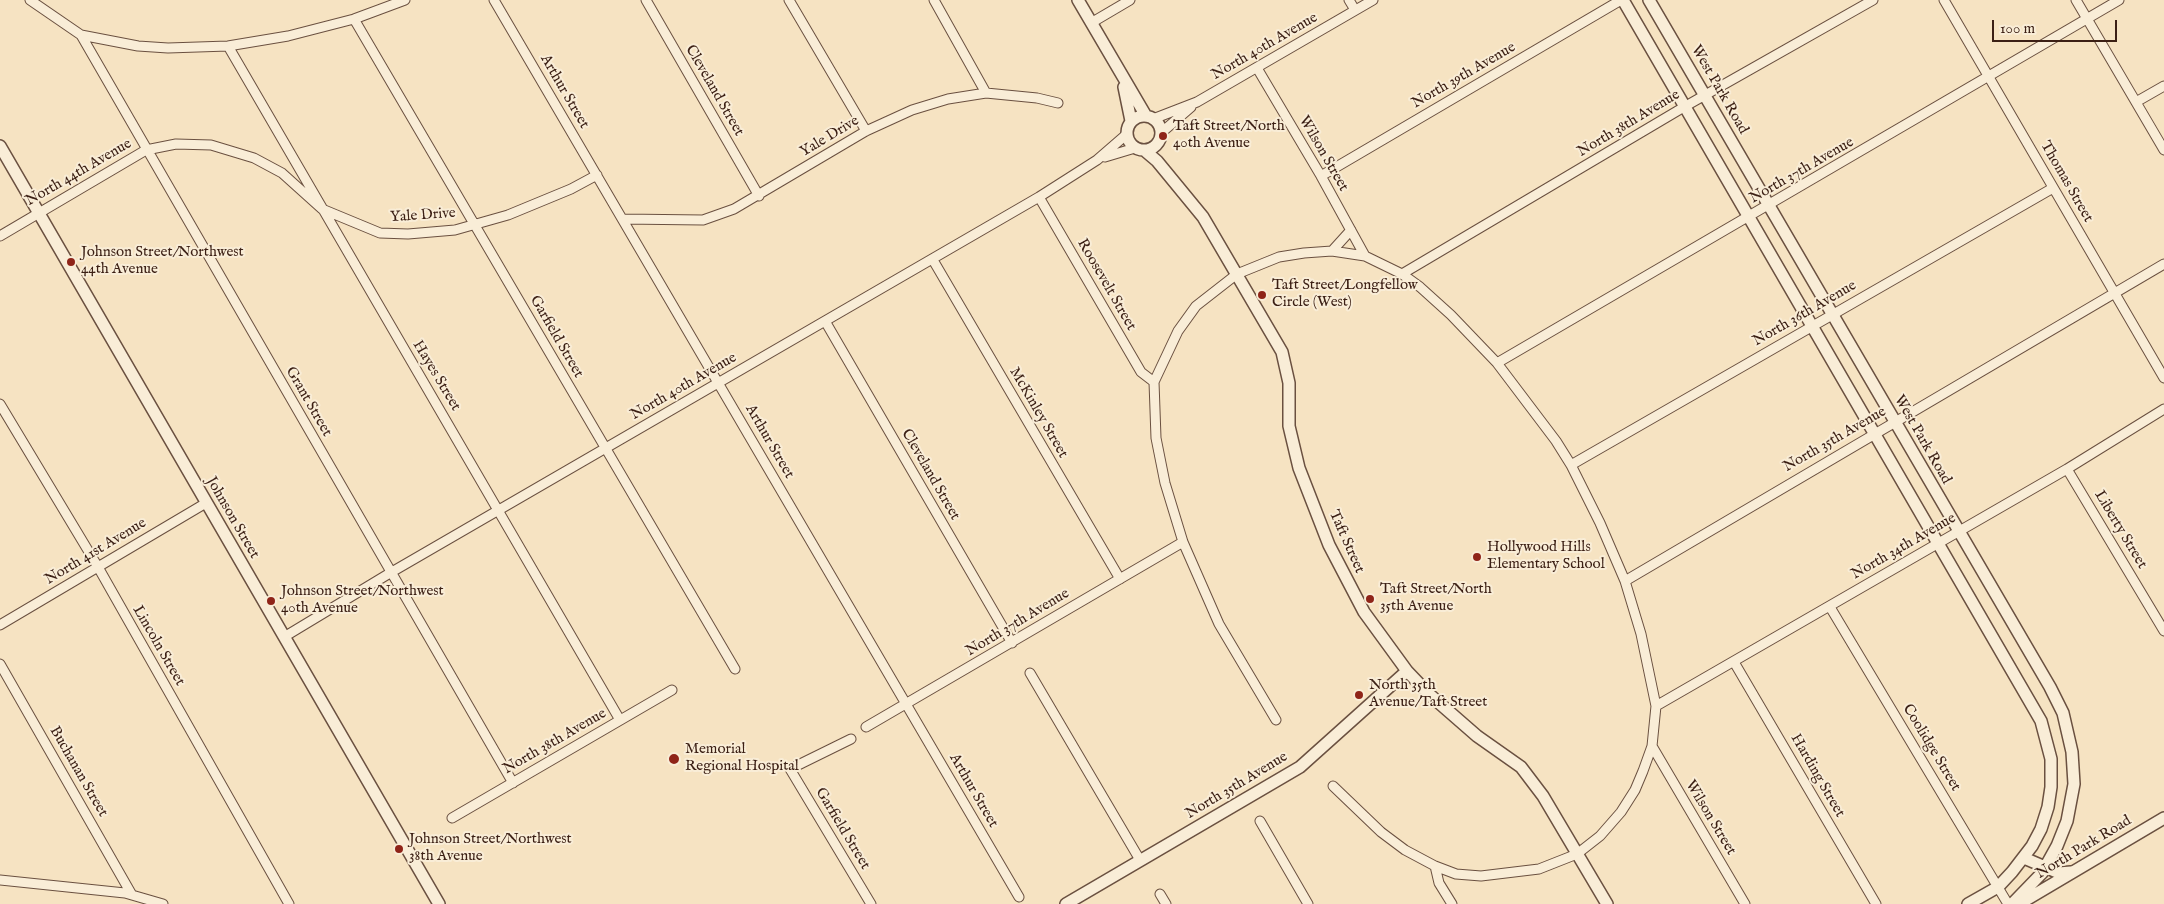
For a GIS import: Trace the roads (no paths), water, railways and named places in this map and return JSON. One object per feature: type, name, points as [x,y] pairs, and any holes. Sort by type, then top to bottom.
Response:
[{"type":"street","points":[[30,0],[81,35],[138,46],[168,48],[228,46],[293,36],[354,19],[405,0]]},
{"type":"street","name":"Arthur Street","points":[[494,0],[1019,898]]},
{"type":"street","name":"Cleveland Street","points":[[646,0],[759,196]]},
{"type":"street","points":[[789,0],[866,131]]},
{"type":"street","points":[[934,0],[986,93]]},
{"type":"street","points":[[1078,0],[1122,75],[1150,118],[1158,124],[1160,137],[1152,148],[1140,149],[1129,142],[1127,134],[1132,122],[1138,117],[1150,118]]},
{"type":"street","points":[[1091,23],[1130,0]]},
{"type":"street","points":[[1349,0],[1355,10]]},
{"type":"street","name":"North 40th Avenue","points":[[1150,118],[1198,102],[1373,0]]},
{"type":"street","points":[[1622,0],[2031,700],[2048,739],[2051,759],[2048,807],[2041,829],[2024,858],[1998,887],[1968,904]]},
{"type":"street","name":"North 39th Avenue","points":[[1321,176],[1622,0]]},
{"type":"street","name":"West Park Road","points":[[1649,0],[2050,687],[2063,713],[2072,752],[2073,790],[2067,821],[2045,867],[2012,904]]},
{"type":"street","name":"North 38th Avenue","points":[[1402,274],[1684,107],[1873,0]]},
{"type":"street","name":"Thomas Street","points":[[1944,0],[2164,378]]},
{"type":"street","points":[[2076,0],[2164,150]]},
{"type":"street","name":"North 37th Avenue","points":[[1497,363],[1769,206],[2119,0]]},
{"type":"street","name":"Garfield Street","points":[[354,19],[735,669]]},
{"type":"street","name":"Grant Street","points":[[81,35],[513,782]]},
{"type":"street","name":"Hayes Street","points":[[228,46],[620,720]]},
{"type":"street","name":"Wilson Street","points":[[1256,68],[1321,176],[1365,256]]},
{"type":"street","points":[[1122,75],[1132,122]]},
{"type":"street","points":[[2136,102],[2164,86]]},
{"type":"street","name":"Yale Drive","points":[[623,219],[703,220],[734,209],[759,196],[866,131],[912,110],[948,99],[986,93],[1037,98],[1058,103]]},
{"type":"street","name":"North 40th Avenue","points":[[1160,137],[1198,102]]},
{"type":"street","name":"North 40th Avenue","points":[[284,637],[390,572],[933,260],[1039,197],[1098,160],[1127,134]]},
{"type":"street","name":"Taft Street","points":[[1160,137],[1163,157],[1182,190]]},
{"type":"street","name":"Yale Drive","points":[[146,150],[176,144],[211,146],[254,158],[282,174],[322,209],[380,233],[408,234],[456,230],[536,204],[597,175]]},
{"type":"street","name":"Johnson Street","points":[[0,146],[439,904]]},
{"type":"street","name":"North 40th Avenue","points":[[1098,160],[1140,149]]},
{"type":"street","name":"Taft Street","points":[[1140,149],[1182,190],[1203,216],[1274,336],[1287,366],[1290,426],[1299,468],[1329,545],[1364,612],[1407,672],[1450,715],[1521,767],[1543,796],[1607,904]]},
{"type":"street","name":"North 44th Avenue","points":[[0,236],[146,150]]},
{"type":"street","name":"North 36th Avenue","points":[[1571,465],[2053,188]]},
{"type":"street","name":"Roosevelt Street","points":[[1039,197],[1141,372],[1154,382]]},
{"type":"street","points":[[1332,251],[1351,230]]},
{"type":"street","points":[[1276,720],[1219,624],[1183,542],[1165,483],[1156,438],[1154,382],[1178,331],[1196,306],[1237,274],[1279,257],[1332,251],[1365,256],[1402,274],[1420,287],[1451,315],[1497,363],[1544,424],[1571,465],[1600,523],[1625,581],[1641,634],[1656,706],[1652,746],[1635,790],[1621,812],[1600,836],[1577,854],[1539,869],[1507,875],[1481,876],[1464,875],[1435,866],[1405,850],[1381,832],[1333,786]]},
{"type":"street","name":"McKinley Street","points":[[933,260],[1120,579]]},
{"type":"street","name":"North 35th Avenue","points":[[1625,581],[2164,264]]},
{"type":"street","name":"Cleveland Street","points":[[825,321],[1012,643]]},
{"type":"street","name":"Lincoln Street","points":[[0,404],[98,568],[289,904]]},
{"type":"street","name":"North 34th Avenue","points":[[1656,706],[1830,607],[2164,409]]},
{"type":"street","name":"Liberty Street","points":[[2067,468],[2164,631]]},
{"type":"street","name":"North 41st Avenue","points":[[0,625],[206,503]]},
{"type":"street","name":"North 37th Avenue","points":[[866,728],[1183,542]]},
{"type":"street","name":"Coolidge Street","points":[[1830,607],[2008,904]]},
{"type":"street","name":"Harding Street","points":[[1734,662],[1876,904]]},
{"type":"street","name":"Buchanan Street","points":[[0,664],[129,894]]},
{"type":"street","name":"North 35th Avenue","points":[[1066,904],[1300,767],[1407,672]]},
{"type":"street","points":[[1030,673],[1140,860]]},
{"type":"street","name":"North 38th Avenue","points":[[452,818],[672,690]]},
{"type":"street","name":"Garfield Street","points":[[850,739],[790,769],[871,904]]},
{"type":"street","name":"Wilson Street","points":[[1652,746],[1745,904]]},
{"type":"street","name":"North Park Road","points":[[2019,904],[2164,818]]},
{"type":"street","points":[[1260,821],[1308,904]]},
{"type":"street","points":[[2024,858],[2059,873],[2072,871]]},
{"type":"street","points":[[1435,866],[1439,882],[1452,904]]},
{"type":"street","points":[[0,880],[129,894],[163,904]]},
{"type":"street","points":[[122,904],[129,894]]},
{"type":"street","points":[[1160,894],[1166,904]]},
{"type":"place","name":"Taft Street/North 40th Avenue","points":[[1163,136]]},
{"type":"place","name":"Johnson Street/Northwest 44th Avenue","points":[[71,262]]},
{"type":"place","name":"Taft Street/Longfellow Circle (West)","points":[[1262,295]]},
{"type":"place","name":"Hollywood Hills Elementary School","points":[[1477,557]]},
{"type":"place","name":"Taft Street/North 35th Avenue","points":[[1370,599]]},
{"type":"place","name":"Johnson Street/Northwest 40th Avenue","points":[[271,601]]},
{"type":"place","name":"North 35th Avenue/Taft Street","points":[[1359,695]]},
{"type":"place","name":"Memorial Regional Hospital","points":[[674,759]]},
{"type":"place","name":"Johnson Street/Northwest 38th Avenue","points":[[399,849]]}]
